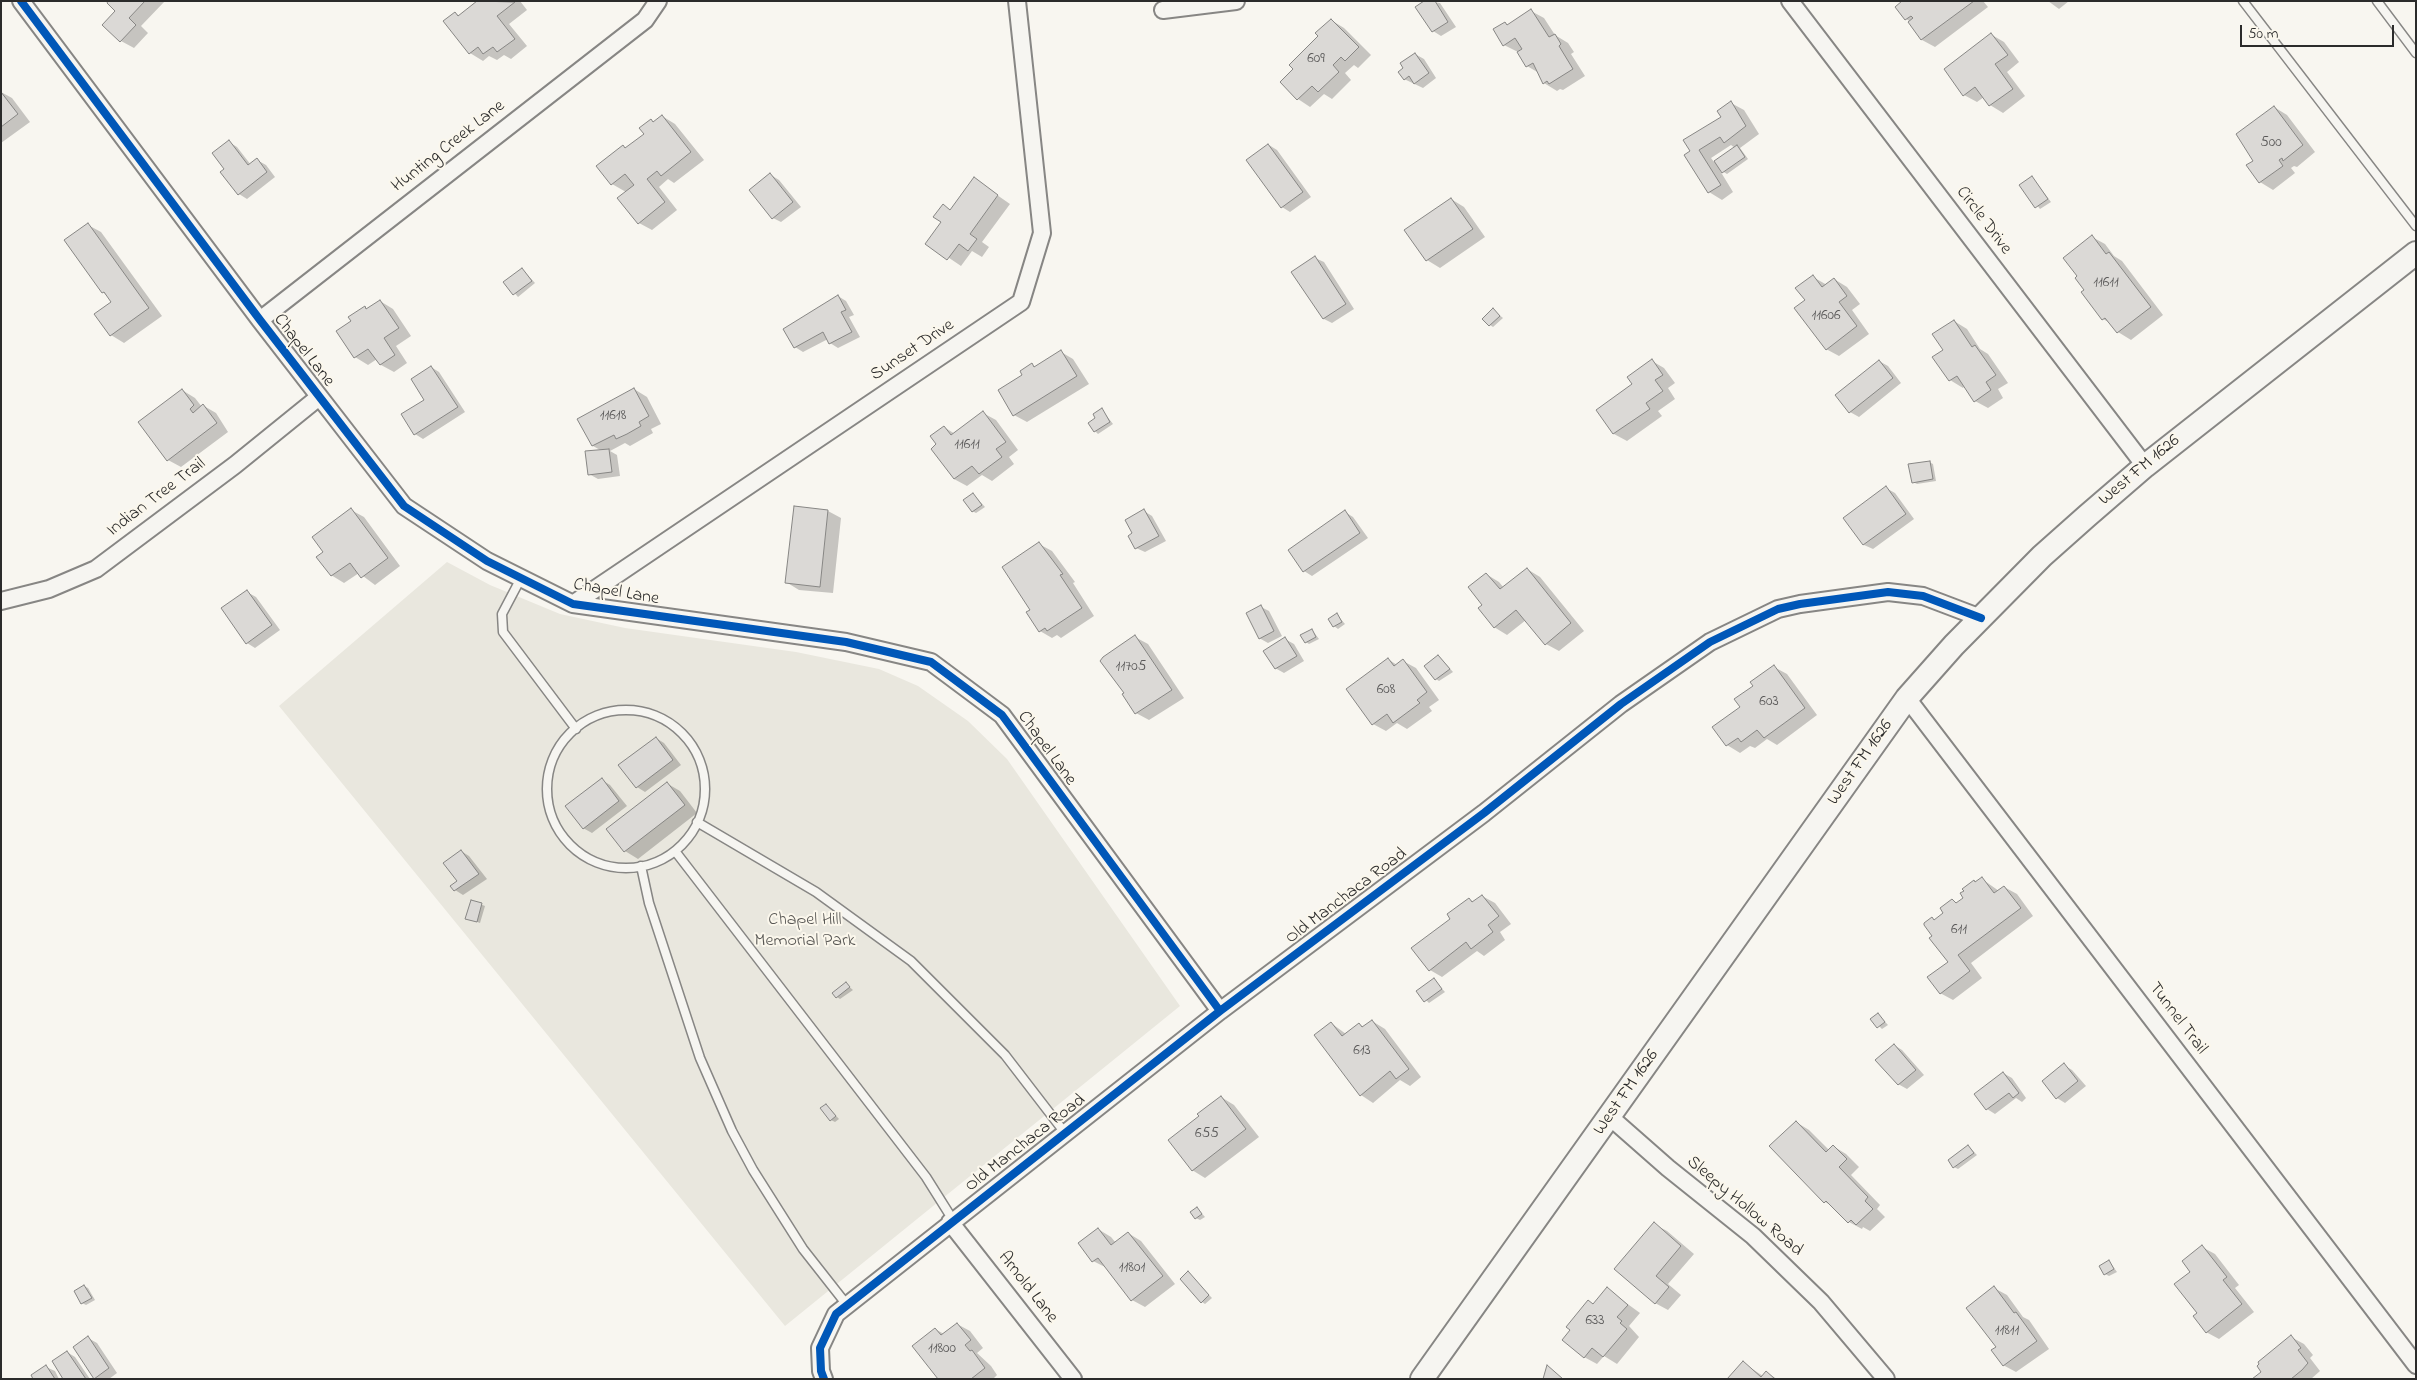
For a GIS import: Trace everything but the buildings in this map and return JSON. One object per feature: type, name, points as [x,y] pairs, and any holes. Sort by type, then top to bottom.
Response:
[{"type":"main road","name":"West FM 1626","points":[[1422,1379],[1907,698],[2042,556],[2145,466],[2416,253]]},
{"type":"street","name":"Chapel Lane","points":[[21,1],[260,320],[404,506],[487,560],[573,604],[846,642],[931,662],[1002,715],[1220,1011]]},
{"type":"street","name":"Hunting Creek Lane","points":[[260,320],[645,20],[658,1]]},
{"type":"street","name":"Sunset Drive","points":[[573,604],[1021,302],[1042,233],[1017,1]]},
{"type":"street","points":[[1163,10],[1236,1]]},
{"type":"street","name":"Circle Drive","points":[[1790,1],[2145,466]]},
{"type":"street","name":"Indian Tree Trail","points":[[1,601],[49,589],[96,569],[235,465],[319,397]]},
{"type":"street","name":"Old Manchaca Road","points":[[824,1379],[821,1371],[820,1348],[836,1314],[1220,1011],[1484,813],[1621,704],[1710,642],[1778,609],[1800,604],[1888,592],[1923,596],[1981,618]]},
{"type":"street","name":"Tunnel Trail","points":[[1907,698],[2416,1365]]},
{"type":"street","name":"Sleepy Hollow Road","points":[[1610,1117],[1668,1168],[1753,1236],[1821,1302],[1886,1379]]},
{"type":"street","name":"Arnold Lane","points":[[952,1221],[1073,1379]]},
{"type":"lane","points":[[2243,1],[2416,226]]},
{"type":"lane","points":[[2377,1],[2416,52]]},
{"type":"lane","points":[[521,578],[502,614],[503,632],[576,729]]},
{"type":"lane","points":[[639,710],[664,718],[684,734],[699,756],[705,781],[704,807],[697,822],[693,832],[675,851],[652,864],[627,868],[601,864],[578,852],[560,833],[550,810],[547,784],[553,758],[567,736],[588,720],[612,711],[639,710]]},
{"type":"lane","points":[[697,822],[816,892],[911,961],[1005,1055],[1065,1132]]},
{"type":"lane","points":[[675,851],[926,1177],[952,1221]]},
{"type":"lane","points":[[640,866],[649,903],[700,1058],[732,1131],[753,1170],[803,1249],[847,1305]]},
{"type":"green space","name":"Chapel Hill Memorial Park","points":[[447,562],[490,585],[560,614],[625,628],[796,652],[879,669],[918,686],[968,721],[1007,759],[1180,1006],[785,1326],[279,706]]},
{"type":"cycle path","points":[[21,1],[260,320],[404,506],[487,561],[573,604],[846,642],[931,662],[1002,715],[1220,1011]]},
{"type":"cycle path","points":[[824,1379],[821,1371],[820,1348],[836,1314],[1220,1011],[1484,813],[1621,704],[1710,642],[1778,609],[1800,604],[1888,592],[1923,596],[1981,618]]}]
